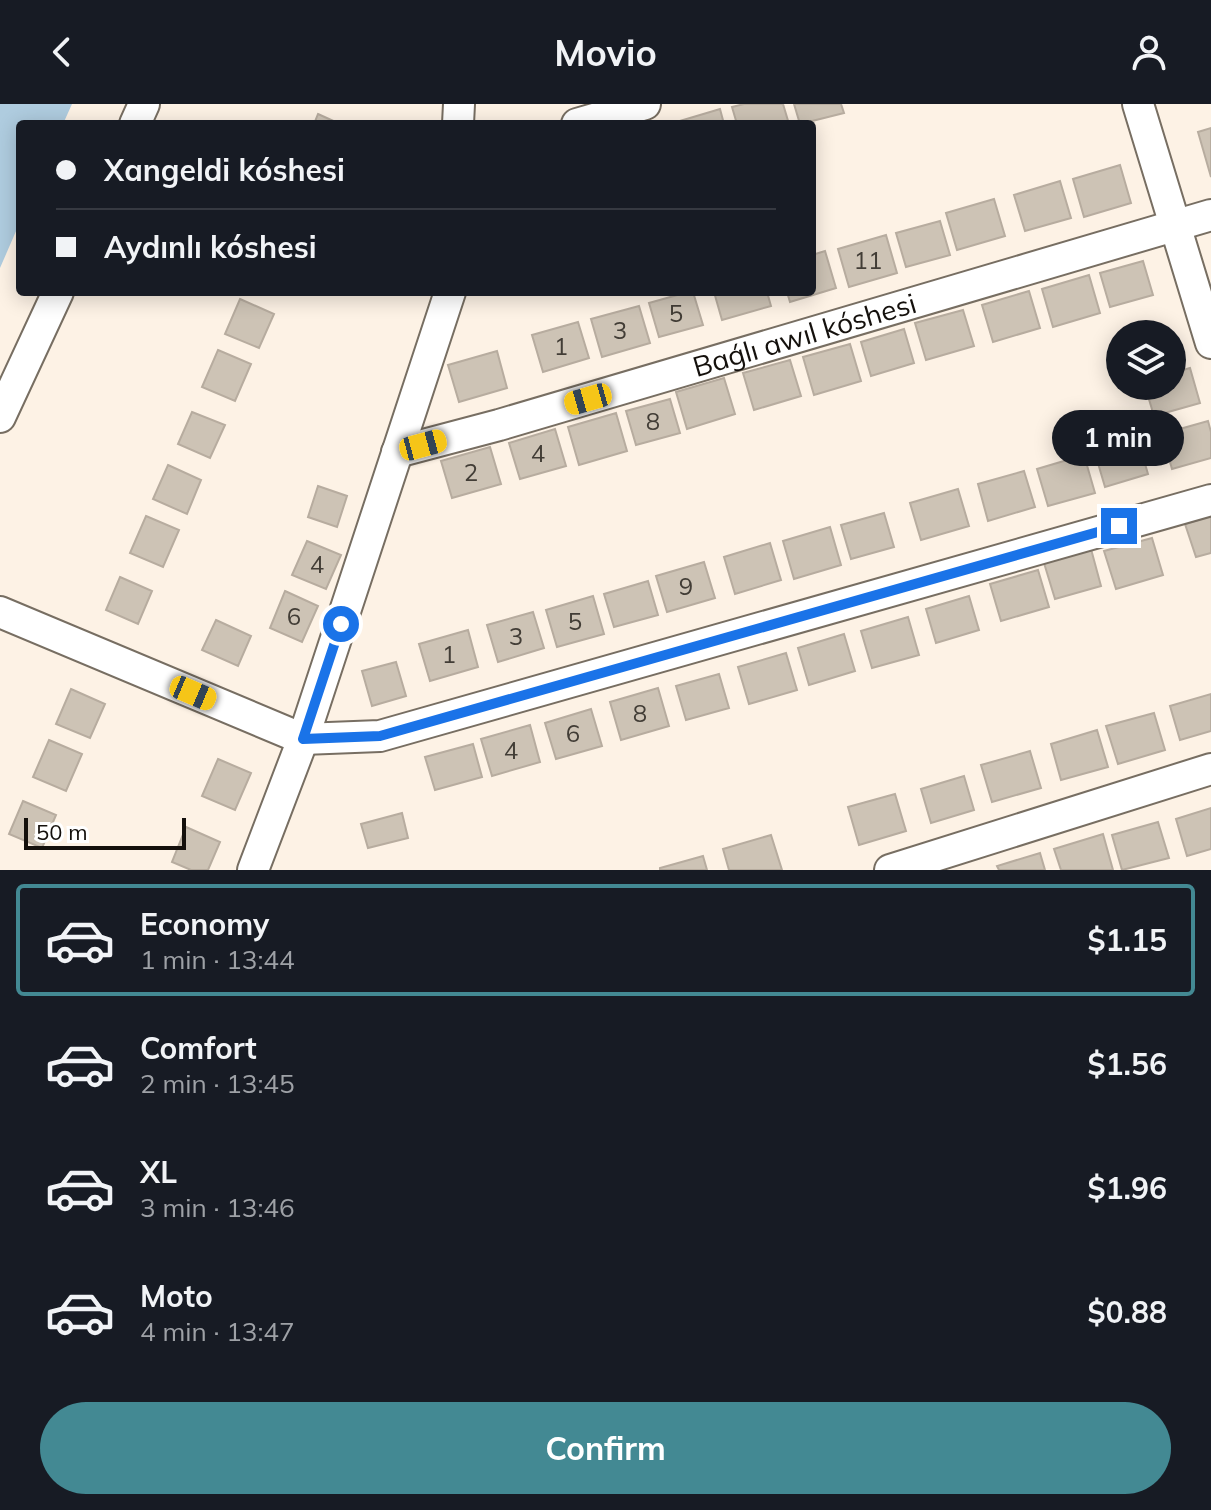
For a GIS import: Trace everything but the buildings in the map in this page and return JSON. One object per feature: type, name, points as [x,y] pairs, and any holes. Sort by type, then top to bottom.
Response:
[{"type":"street","points":[[591,120],[645,104]]},
{"type":"street","points":[[1138,104],[1211,343]]},
{"type":"street","name":"Baǵlı awıl kóshesi","points":[[397,452],[499,425],[1211,215]]},
{"type":"street","points":[[0,417],[56,296]]},
{"type":"street","points":[[253,870],[303,739],[449,296]]},
{"type":"street","points":[[0,612],[303,739],[380,736],[1211,500]]},
{"type":"street","points":[[890,870],[1211,769]]},
{"type":"water","points":[[0,104],[72,104],[65,120],[16,120],[16,231],[0,268]]},
{"type":"route","points":[[341,624],[303,739],[380,736],[1119,526]]}]
